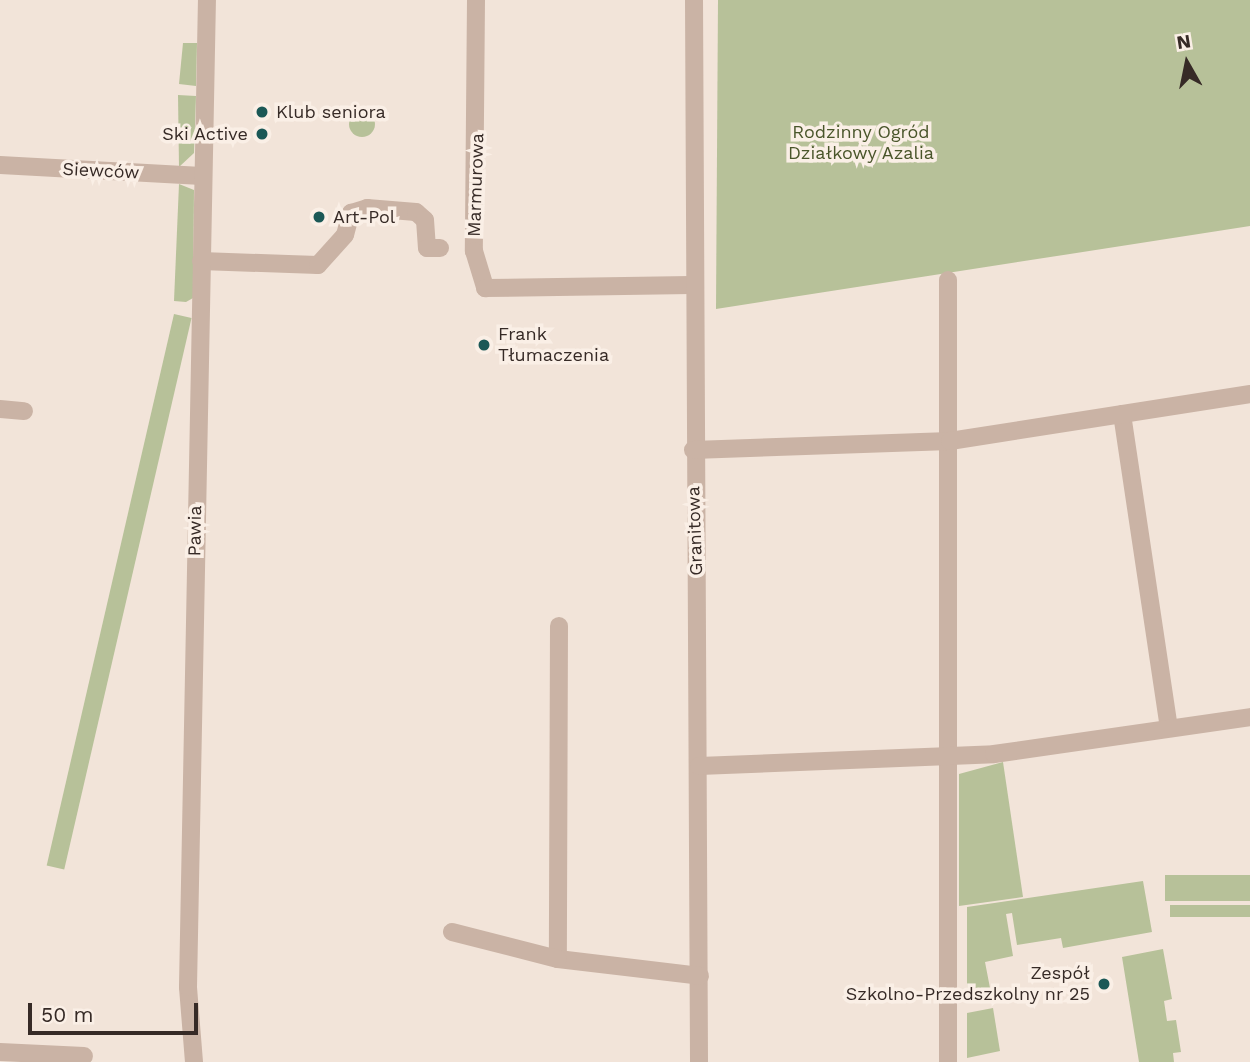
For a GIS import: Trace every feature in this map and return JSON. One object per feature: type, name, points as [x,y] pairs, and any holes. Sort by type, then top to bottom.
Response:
[{"type":"street","name":"Pawia","points":[[194,1062],[188,987],[206,0]]},
{"type":"street","name":"Marmurowa","points":[[476,0],[479,99],[474,251],[485,277],[485,288],[691,285]]},
{"type":"street","name":"Granitowa","points":[[694,0],[691,285],[699,766],[699,1062]]},
{"type":"street","name":"Siewców","points":[[0,165],[202,176]]},
{"type":"street","points":[[201,261],[318,265],[345,235],[351,213],[367,208],[416,212],[428,229],[427,248],[440,248]]},
{"type":"street","points":[[948,279],[948,1062]]},
{"type":"street","points":[[693,450],[950,440],[1250,394]]},
{"type":"street","points":[[0,409],[24,411]]},
{"type":"street","points":[[1122,414],[1169,728]]},
{"type":"street","points":[[558,959],[559,626]]},
{"type":"street","points":[[699,766],[949,756],[1250,717]]},
{"type":"street","points":[[452,932],[558,959],[700,976]]},
{"type":"street","points":[[0,1052],[84,1056]]},
{"type":"green space","name":"Rodzinny Ogród Działkowy Azalia","points":[[718,0],[1250,0],[1250,226],[716,309]]},
{"type":"green space","points":[[183,43],[197,43],[196,86],[179,84]]},
{"type":"green space","points":[[178,95],[196,96],[194,153],[179,167]]},
{"type":"green space","points":[[362,111],[371,115],[375,124],[371,133],[362,137],[353,133],[349,124],[353,115]]},
{"type":"green space","points":[[179,184],[194,190],[193,298],[186,302],[174,301]]},
{"type":"green space","points":[[174,314],[192,318],[64,870],[47,865]]},
{"type":"green space","points":[[1003,762],[1023,897],[959,906],[959,774]]},
{"type":"green space","points":[[1165,875],[1250,875],[1250,901],[1165,901]]},
{"type":"green space","points":[[1143,881],[1152,932],[1063,948],[1061,938],[1017,945],[1012,913],[1006,914],[1013,956],[985,962],[990,988],[967,992],[967,907]]},
{"type":"green space","points":[[1170,905],[1250,905],[1250,917],[1170,917]]},
{"type":"green space","points":[[1163,949],[1172,999],[1164,1001],[1167,1021],[1176,1020],[1181,1052],[1173,1053],[1174,1062],[1139,1062],[1122,957]]},
{"type":"green space","points":[[993,1008],[1000,1051],[967,1058],[967,1013]]},
{"type":"place","name":"Klub seniora","points":[[262,112]]},
{"type":"place","name":"Ski Active","points":[[262,134]]},
{"type":"place","name":"Art-Pol","points":[[319,217]]},
{"type":"place","name":"Frank Tłumaczenia","points":[[484,345]]},
{"type":"place","name":"Zespół Szkolno-Przedszkolny nr 25","points":[[1104,984]]}]
